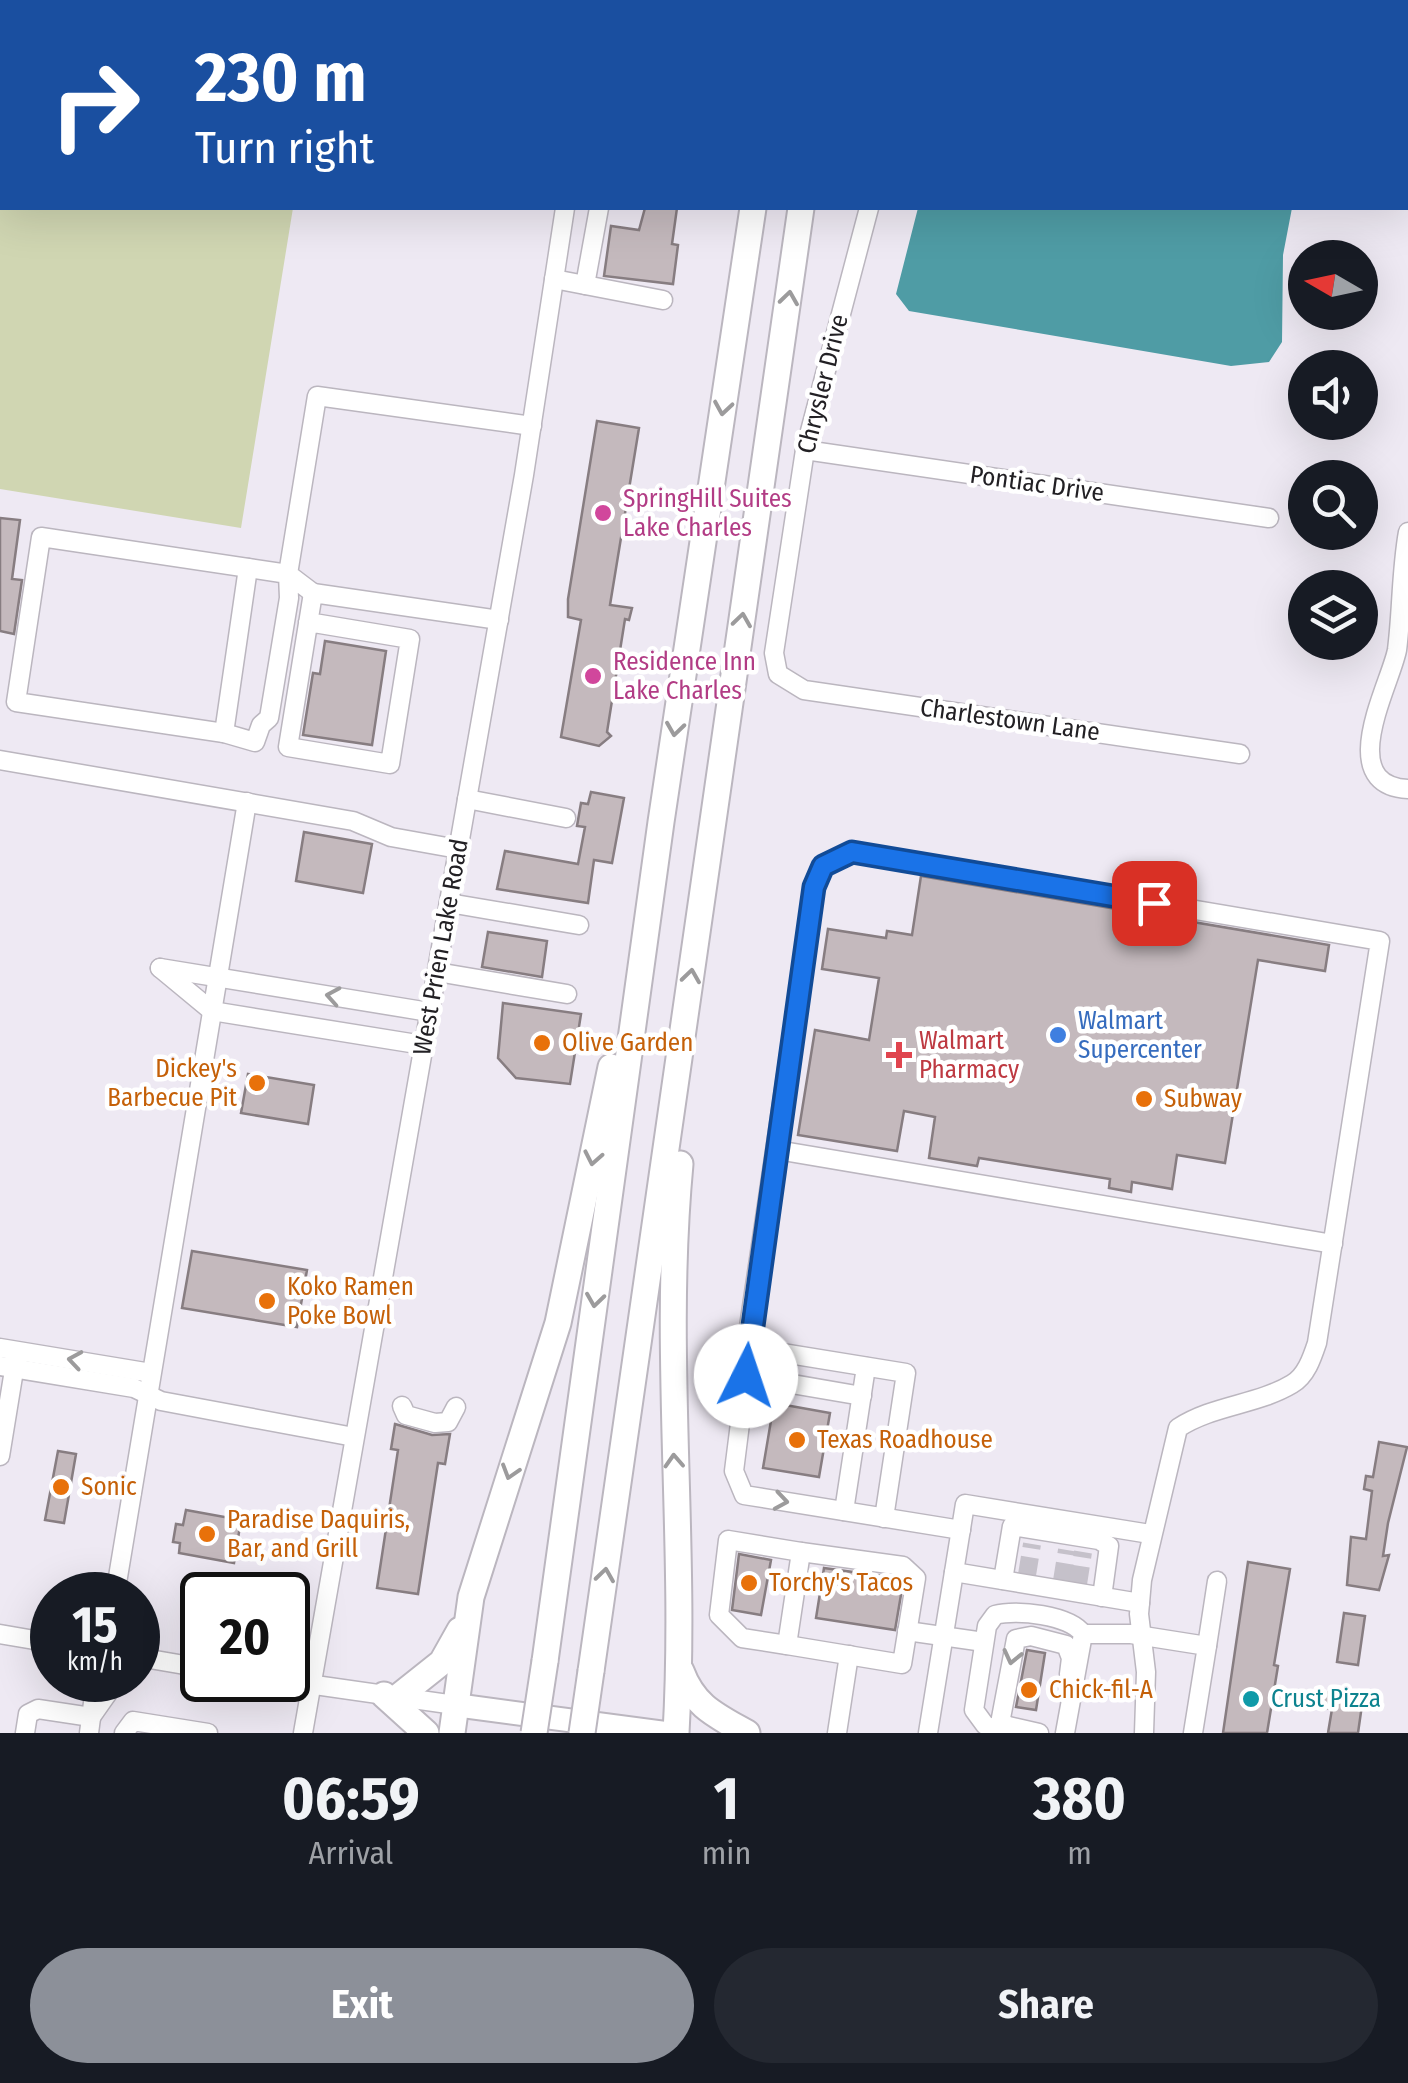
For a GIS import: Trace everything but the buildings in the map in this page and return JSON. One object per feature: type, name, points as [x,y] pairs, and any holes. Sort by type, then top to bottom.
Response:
[{"type":"highway","points":[[534,1733],[661,822],[754,210]]},
{"type":"highway","points":[[582,1733],[800,210]]},
{"type":"highway","points":[[426,1733],[391,1696],[442,1662],[459,1632],[558,1324],[661,822]]},
{"type":"highway","points":[[676,1733],[682,1593],[670,1318],[685,1110],[681,1043]]},
{"type":"highway","points":[[452,1733],[471,1597]]},
{"type":"highway","points":[[680,1669],[693,1700],[702,1709],[747,1733]]},
{"type":"main road","points":[[455,1704],[665,1733]]},
{"type":"street","name":"West Prien Lake Road","points":[[302,1733],[499,620],[565,210]]},
{"type":"street","points":[[586,285],[600,210]]},
{"type":"street","name":"Chrysler Drive","points":[[782,680],[774,653],[805,450],[867,210]]},
{"type":"street","points":[[554,279],[663,300]]},
{"type":"street","points":[[255,742],[261,725],[270,718],[289,598],[288,574],[318,396],[532,426]]},
{"type":"street","name":"Pontiac Drive","points":[[805,450],[1269,518]]},
{"type":"street","points":[[1408,532],[1396,653],[1375,710],[1370,747],[1380,776],[1397,788],[1408,789]]},
{"type":"street","points":[[308,622],[410,639],[390,764],[255,742],[224,733],[8,704],[41,536],[288,574],[313,593],[499,620]]},
{"type":"street","points":[[224,733],[248,568]]},
{"type":"street","points":[[288,747],[313,593]]},
{"type":"street","points":[[382,634],[386,604]]},
{"type":"street","name":"Charlestown Lane","points":[[782,680],[804,690],[1240,754]]},
{"type":"street","points":[[0,760],[353,820],[392,837],[458,849]]},
{"type":"street","points":[[467,799],[566,818]]},
{"type":"street","points":[[120,1572],[247,802]]},
{"type":"street","points":[[961,1530],[744,1495],[734,1471],[746,1348],[814,887],[823,866],[852,852],[1380,942],[1317,1343],[1308,1367],[1294,1384],[1201,1414],[1178,1428],[1160,1514],[1150,1534],[1140,1603],[1146,1672],[1144,1733]]},
{"type":"street","points":[[449,903],[580,925]]},
{"type":"street","points":[[423,1045],[212,1010],[160,968],[429,1012]]},
{"type":"street","points":[[436,972],[568,994]]},
{"type":"street","points":[[777,1150],[1333,1244]]},
{"type":"street","points":[[746,1348],[906,1373],[884,1518]]},
{"type":"street","points":[[8,1358],[151,1373]]},
{"type":"street","points":[[8,1358],[148,1394],[161,1401],[354,1437]]},
{"type":"street","points":[[0,1456],[8,1358]]},
{"type":"street","points":[[844,1511],[866,1367]]},
{"type":"street","points":[[746,1376],[862,1396]]},
{"type":"street","points":[[402,1406],[406,1415],[435,1424],[448,1422],[456,1407]]},
{"type":"street","points":[[928,1733],[965,1504],[1150,1534]]},
{"type":"street","points":[[1003,1580],[1012,1526],[1033,1537],[1108,1546],[1102,1597]]},
{"type":"street","points":[[728,1540],[801,1552],[903,1566],[912,1572],[916,1578],[902,1664],[742,1638],[719,1615],[728,1540]]},
{"type":"street","points":[[787,1645],[801,1552]]},
{"type":"street","points":[[954,1572],[1003,1580],[1026,1579],[1140,1603]]},
{"type":"street","points":[[1192,1733],[1217,1581]]},
{"type":"street","points":[[1038,1733],[985,1725],[974,1710],[990,1620],[1001,1613],[1067,1622],[1083,1634],[1141,1636],[1206,1646]]},
{"type":"street","points":[[907,1631],[984,1642]]},
{"type":"street","points":[[0,1634],[30,1639]]},
{"type":"street","points":[[1065,1733],[1083,1634]]},
{"type":"street","points":[[1004,1730],[1016,1639],[1025,1636],[1066,1645],[1071,1658],[1062,1718],[1048,1733]]},
{"type":"street","points":[[837,1733],[849,1656]]},
{"type":"street","points":[[311,1685],[455,1704]]},
{"type":"street","points":[[25,1733],[28,1714],[38,1709],[90,1725],[103,1702]]},
{"type":"street","points":[[124,1733],[133,1721],[208,1733]]},
{"type":"green space","points":[[0,210],[293,210],[241,528],[0,489]]},
{"type":"water","points":[[917,210],[1292,210],[1283,255],[1282,342],[1269,362],[1231,366],[909,311],[896,294]]},
{"type":"tunnel","points":[[1027,1575],[1032,1544]]},
{"type":"tunnel","points":[[1062,1581],[1067,1550]]},
{"type":"tunnel","points":[[1078,1584],[1083,1552]]},
{"type":"place","name":"SpringHill Suites Lake Charles","points":[[603,513]]},
{"type":"place","name":"Residence Inn Lake Charles","points":[[593,676]]},
{"type":"place","name":"Walmart Supercenter","points":[[1058,1035]]},
{"type":"place","name":"Olive Garden","points":[[542,1043]]},
{"type":"place","name":"Walmart Pharmacy","points":[[899,1055]]},
{"type":"place","name":"Dickey's Barbecue Pit","points":[[257,1083]]},
{"type":"place","name":"Subway","points":[[1144,1099]]},
{"type":"place","name":"Koko Ramen Poke Bowl","points":[[267,1301]]},
{"type":"place","name":"Texas Roadhouse","points":[[797,1440]]},
{"type":"place","name":"Sonic","points":[[61,1487]]},
{"type":"place","name":"Paradise Daquiris, Bar, and Grill","points":[[207,1534]]},
{"type":"place","name":"Torchy's Tacos","points":[[749,1583]]},
{"type":"place","name":"Chick-fil-A","points":[[1029,1690]]},
{"type":"place","name":"Crust Pizza","points":[[1251,1699]]},
{"type":"route","points":[[746,1376],[746,1348],[814,887],[823,866],[852,852],[1154,903]]}]
